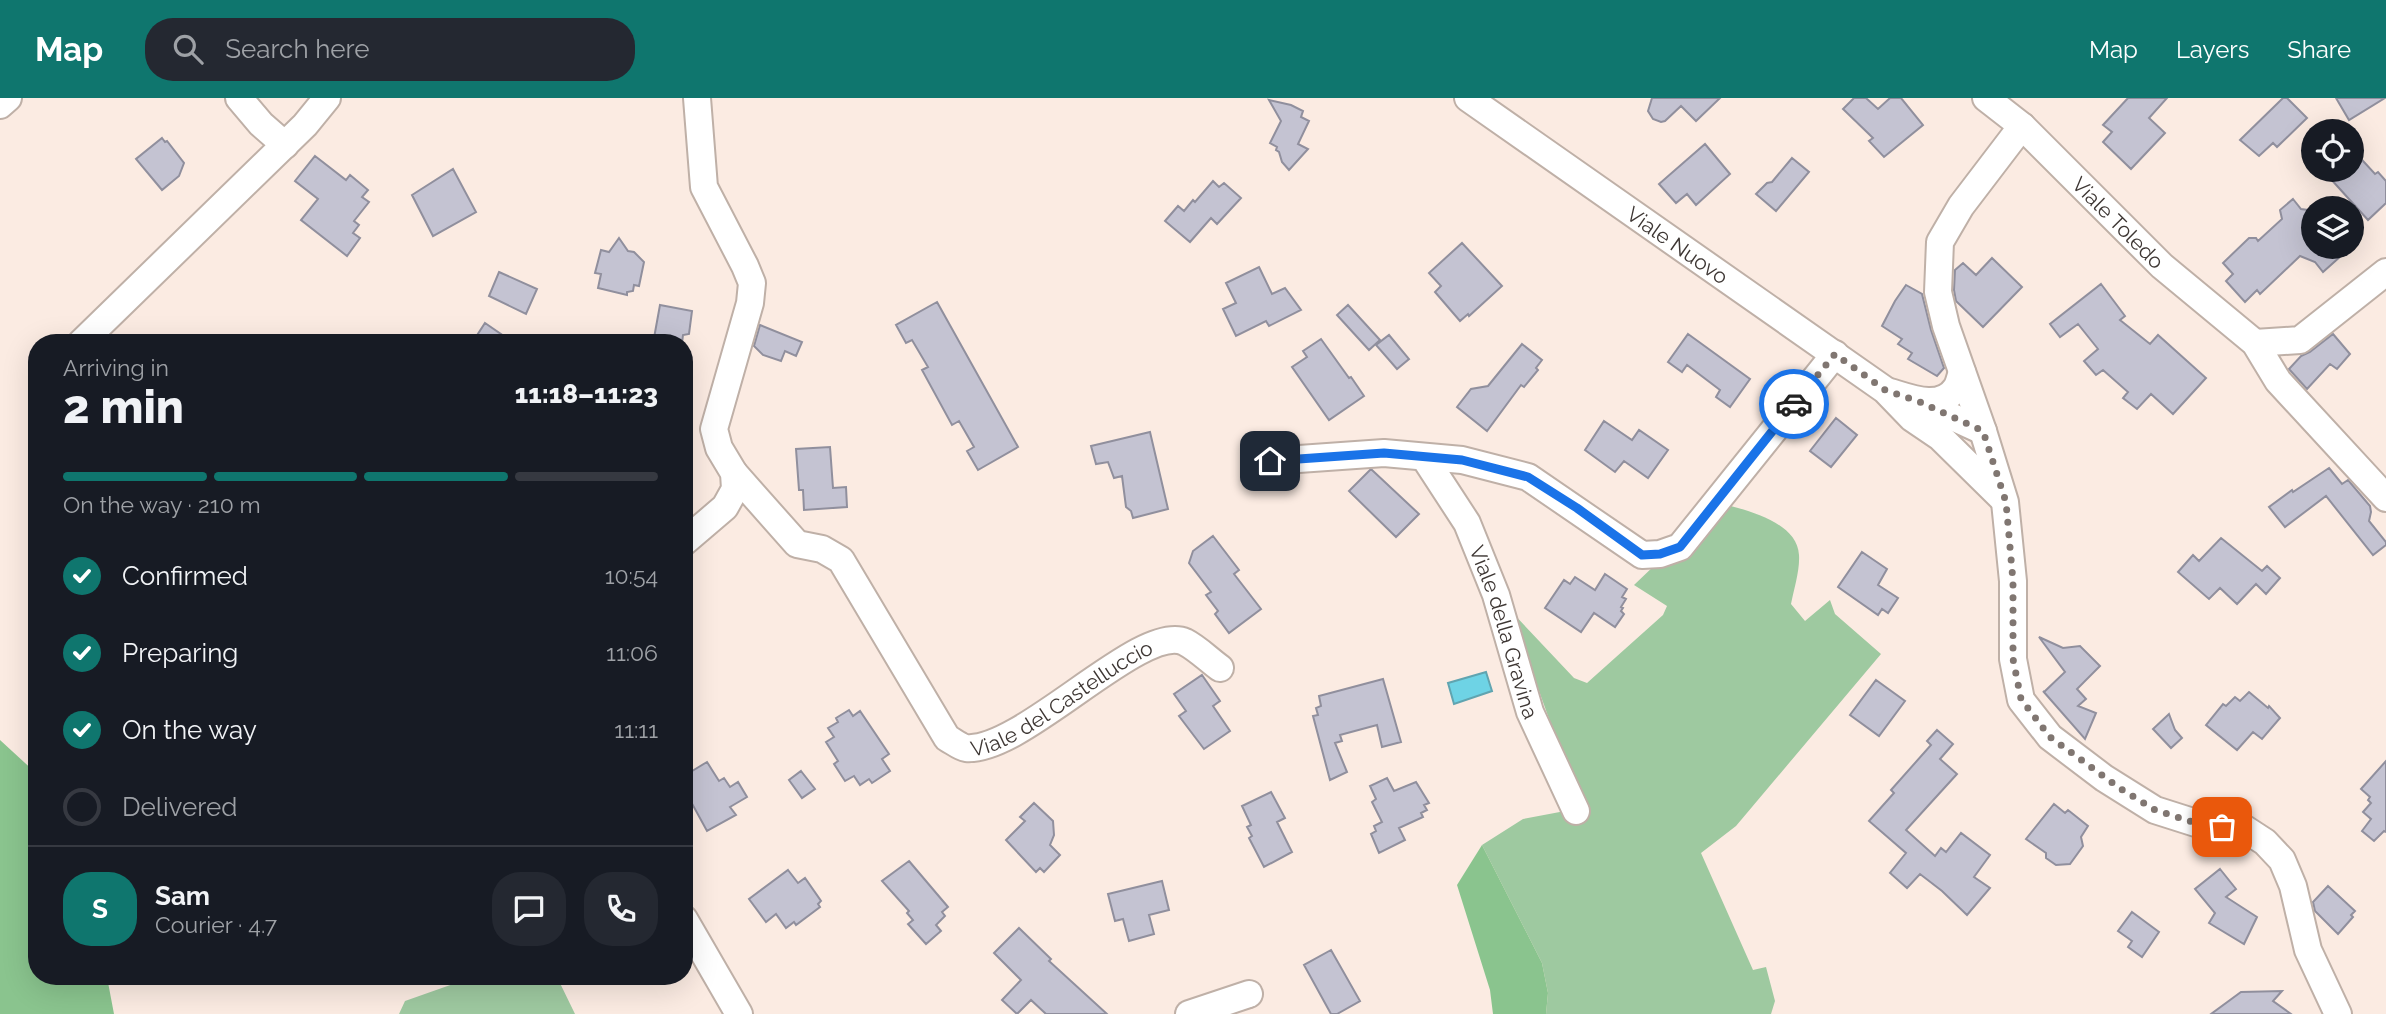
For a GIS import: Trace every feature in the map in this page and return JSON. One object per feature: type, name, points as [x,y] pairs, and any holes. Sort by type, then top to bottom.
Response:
[{"type":"street","points":[[0,105],[8,98]]},
{"type":"street","points":[[239,98],[261,124],[285,145]]},
{"type":"street","points":[[90,334],[285,145],[327,98]]},
{"type":"street","name":"Viale del Castelluccio","points":[[697,98],[704,187],[752,283],[750,303],[714,429],[719,448],[734,473],[797,544],[822,549],[841,560],[947,738],[965,748],[997,743],[1127,659],[1161,641],[1184,641],[1220,668]]},
{"type":"street","name":"Viale Nuovo","points":[[1468,98],[1885,390],[1912,418],[1940,437],[2006,502]]},
{"type":"street","name":"Viale Toledo","points":[[1986,98],[2022,126],[2162,266],[2255,343],[2278,381],[2386,498]]},
{"type":"street","points":[[2022,126],[1961,206],[1940,242],[1938,292],[1946,326],[2006,502],[2013,581],[2013,659],[2021,699],[2050,737],[2104,778],[2155,810],[2199,824],[2245,830],[2265,842],[2282,860],[2293,886],[2308,950],[2337,1014]]},
{"type":"street","points":[[2255,343],[2300,340],[2386,272]]},
{"type":"street","points":[[1270,461],[1384,453],[1462,460],[1528,477],[1642,555],[1660,554],[1680,547],[1835,354]]},
{"type":"street","points":[[1920,402],[1938,400],[1955,390],[1962,372]]},
{"type":"street","name":"Viale Nuovo","points":[[1885,390],[1920,402],[1983,431]]},
{"type":"street","points":[[1940,437],[1963,437],[1983,431]]},
{"type":"street","name":"Viale della Gravina","points":[[1424,457],[1467,523],[1496,595],[1530,712],[1576,811]]},
{"type":"street","points":[[693,534],[725,507],[735,489],[734,473]]},
{"type":"street","points":[[693,935],[738,1014]]},
{"type":"street","points":[[1189,1014],[1249,994]]},
{"type":"green space","points":[[1720,503],[1743,509],[1780,525],[1796,543],[1799,555],[1798,573],[1791,604],[1805,621],[1830,600],[1835,614],[1881,654],[1736,826],[1701,853],[1753,970],[1766,967],[1775,1001],[1771,1014],[1546,1014],[1548,993],[1542,963],[1482,845],[1523,819],[1581,808],[1510,610],[1574,678],[1587,683],[1663,615],[1667,606],[1634,585]]},
{"type":"green space","points":[[0,740],[28,766],[28,985],[109,985],[114,1014],[0,1014]]},
{"type":"green space","points":[[1482,845],[1542,963],[1548,993],[1546,1014],[1493,1014],[1490,990],[1457,885]]},
{"type":"green space","points":[[450,985],[561,985],[575,1014],[399,1014],[405,1001]]},
{"type":"water","points":[[1486,672],[1492,691],[1454,704],[1448,683]]},
{"type":"building","points":[[1652,98],[1720,98],[1696,121],[1681,106],[1661,122],[1653,119],[1648,111]]},
{"type":"building","points":[[1854,98],[1866,98],[1878,109],[1890,98],[1901,98],[1923,125],[1884,157],[1869,141],[1873,138],[1843,109]]},
{"type":"building","points":[[2128,98],[2167,98],[2149,118],[2165,133],[2131,169],[2103,142],[2112,132],[2103,125]]},
{"type":"building","points":[[2283,98],[2287,98],[2307,118],[2301,119],[2301,124],[2277,147],[2273,143],[2259,156],[2240,140]]},
{"type":"building","points":[[2336,98],[2385,98],[2351,119]]},
{"type":"building","points":[[1269,100],[1303,111],[1301,117],[1309,121],[1298,144],[1308,149],[1289,170],[1282,162],[1277,147],[1270,143],[1281,121]]},
{"type":"building","points":[[162,138],[184,163],[179,176],[162,190],[136,159]]},
{"type":"building","points":[[1705,144],[1730,174],[1696,205],[1687,194],[1676,203],[1659,184]]},
{"type":"building","points":[[315,156],[346,180],[350,175],[368,190],[362,197],[369,202],[354,221],[359,225],[353,233],[360,238],[347,256],[301,220],[318,199],[295,181]]},
{"type":"building","points":[[1792,158],[1809,172],[1776,211],[1756,194],[1767,183],[1772,182]]},
{"type":"building","points":[[2364,162],[2386,181],[2386,203],[2368,220],[2364,216],[2364,196],[2346,196],[2334,182],[2364,182]]},
{"type":"building","points":[[453,169],[476,212],[433,236],[412,195]]},
{"type":"building","points":[[1213,181],[1219,187],[1224,183],[1241,198],[1217,224],[1211,218],[1190,242],[1165,221],[1178,206],[1184,211],[1193,200],[1195,202]]},
{"type":"building","points":[[2293,199],[2301,209],[2301,256],[2260,294],[2257,290],[2245,302],[2226,281],[2233,274],[2223,263],[2249,238],[2256,238],[2258,241],[2282,219],[2280,210]]},
{"type":"building","points":[[619,238],[628,251],[634,252],[644,262],[639,286],[634,285],[633,291],[627,292],[627,295],[598,288],[601,274],[595,273],[601,250],[609,252]]},
{"type":"building","points":[[1462,243],[1502,286],[1460,321],[1435,292],[1441,286],[1429,273]]},
{"type":"building","points":[[1992,258],[2022,287],[1983,327],[1956,301],[1955,270],[1963,263],[1976,275]]},
{"type":"building","points":[[2308,259],[2338,259],[2323,272],[2315,262]]},
{"type":"building","points":[[1259,267],[1272,294],[1285,288],[1301,310],[1269,326],[1266,321],[1236,336],[1223,309],[1236,303],[1226,283]]},
{"type":"building","points":[[499,272],[537,289],[526,314],[489,296]]},
{"type":"building","points":[[2101,284],[2125,316],[2120,320],[2150,344],[2158,335],[2206,378],[2173,414],[2151,394],[2137,409],[2123,398],[2128,392],[2103,370],[2096,375],[2084,361],[2098,349],[2078,324],[2060,337],[2050,324]]},
{"type":"building","points":[[1906,285],[1922,294],[1944,368],[1937,376],[1908,359],[1912,353],[1898,344],[1902,339],[1882,326]]},
{"type":"building","points":[[937,302],[1018,447],[978,470],[967,451],[974,447],[959,421],[952,425],[922,370],[928,367],[912,340],[906,343],[896,325]]},
{"type":"building","points":[[660,305],[692,311],[689,334],[655,334]]},
{"type":"building","points":[[1348,305],[1380,340],[1369,350],[1337,315]]},
{"type":"building","points":[[485,323],[501,334],[478,334]]},
{"type":"building","points":[[760,325],[802,342],[796,356],[785,351],[781,361],[763,355],[754,346]]},
{"type":"building","points":[[1688,334],[1750,379],[1730,407],[1716,397],[1720,390],[1687,365],[1682,372],[1668,362]]},
{"type":"building","points":[[2333,334],[2350,354],[2337,369],[2330,364],[2307,389],[2289,369],[2301,356]]},
{"type":"building","points":[[1389,335],[1409,359],[1397,369],[1376,345]]},
{"type":"building","points":[[1321,339],[1364,396],[1329,420],[1292,367],[1307,357],[1303,351]]},
{"type":"building","points":[[1522,344],[1542,360],[1536,368],[1538,370],[1524,387],[1521,385],[1487,431],[1457,407],[1471,389],[1488,386]]},
{"type":"building","points":[[1836,418],[1857,435],[1831,467],[1810,451]]},
{"type":"building","points":[[1604,421],[1632,440],[1639,430],[1668,450],[1648,478],[1624,461],[1615,472],[1585,450]]},
{"type":"building","points":[[1150,432],[1168,509],[1133,518],[1126,507],[1122,476],[1114,478],[1108,462],[1096,464],[1091,446]]},
{"type":"building","points":[[830,447],[833,488],[846,487],[847,507],[804,510],[803,490],[799,490],[796,449]]},
{"type":"building","points":[[2329,468],[2342,484],[2348,480],[2370,506],[2369,521],[2386,542],[2386,545],[2373,555],[2326,496],[2285,527],[2269,507]]},
{"type":"building","points":[[1370,470],[1419,514],[1396,537],[1349,491]]},
{"type":"building","points":[[1213,536],[1239,570],[1234,574],[1261,609],[1229,633],[1215,614],[1218,611],[1206,595],[1211,592],[1189,563],[1193,551]]},
{"type":"building","points":[[2221,538],[2262,571],[2267,566],[2280,578],[2266,594],[2256,584],[2237,604],[2220,588],[2209,599],[2178,572],[2193,555],[2199,561]]},
{"type":"building","points":[[1862,552],[1887,569],[1878,585],[1898,598],[1888,613],[1882,609],[1878,615],[1838,587]]},
{"type":"building","points":[[1605,574],[1627,589],[1622,597],[1626,599],[1621,607],[1624,614],[1615,627],[1594,613],[1581,632],[1545,608],[1564,580],[1570,584],[1575,577],[1595,590]]},
{"type":"building","points":[[2039,637],[2063,648],[2080,646],[2100,666],[2077,689],[2086,699],[2078,706],[2096,713],[2085,739],[2043,691],[2065,672]]},
{"type":"building","points":[[1202,675],[1220,701],[1213,706],[1230,731],[1204,749],[1179,716],[1186,711],[1174,694]]},
{"type":"building","points":[[1383,679],[1401,742],[1382,747],[1377,725],[1340,735],[1342,741],[1335,743],[1347,772],[1330,780],[1313,716],[1318,715],[1316,708],[1321,706],[1319,696]]},
{"type":"building","points":[[1876,680],[1905,701],[1879,736],[1850,715]]},
{"type":"building","points":[[2249,692],[2268,708],[2269,706],[2280,718],[2262,739],[2253,732],[2237,750],[2206,725],[2223,704],[2226,706],[2235,697],[2240,701]]},
{"type":"building","points":[[849,710],[853,716],[860,711],[889,754],[882,759],[890,771],[872,783],[869,779],[860,785],[854,776],[845,781],[834,764],[838,761],[826,742],[834,737],[828,728],[838,722],[836,718]]},
{"type":"building","points":[[2169,714],[2175,730],[2182,738],[2171,748],[2153,729]]},
{"type":"building","points":[[1937,730],[1953,744],[1940,759],[1957,774],[1906,830],[1935,856],[1941,848],[1946,852],[1961,833],[1990,855],[1974,877],[1990,888],[1967,915],[1920,874],[1907,888],[1890,873],[1906,853],[1869,821],[1894,793],[1891,790],[1931,745],[1927,741]]},
{"type":"building","points":[[2386,761],[2386,832],[2374,841],[2362,831],[2371,819],[2363,812],[2371,803],[2368,800],[2370,797],[2361,789]]},
{"type":"building","points":[[707,762],[719,781],[724,778],[730,787],[738,782],[747,797],[730,807],[736,815],[707,831],[693,805],[693,771]]},
{"type":"building","points":[[801,771],[815,789],[802,798],[789,780]]},
{"type":"building","points":[[1387,778],[1394,791],[1416,782],[1429,803],[1424,805],[1427,810],[1421,813],[1423,817],[1399,828],[1405,840],[1379,853],[1371,834],[1376,831],[1374,826],[1382,822],[1372,802],[1376,799],[1370,786]]},
{"type":"building","points":[[1271,792],[1285,818],[1277,822],[1292,852],[1264,867],[1249,838],[1252,836],[1247,827],[1251,825],[1242,806]]},
{"type":"building","points":[[1034,803],[1053,821],[1054,835],[1050,845],[1060,855],[1044,872],[1040,868],[1036,872],[1006,840],[1025,821],[1020,817]]},
{"type":"building","points":[[2054,804],[2065,813],[2068,810],[2088,826],[2081,837],[2083,846],[2070,864],[2056,865],[2046,858],[2046,853],[2026,839]]},
{"type":"building","points":[[909,861],[948,907],[942,912],[945,916],[936,925],[941,931],[926,944],[908,924],[913,920],[907,913],[909,911],[882,881]]},
{"type":"building","points":[[2220,869],[2236,889],[2226,897],[2257,917],[2244,944],[2209,923],[2215,913],[2195,889]]},
{"type":"building","points":[[788,870],[798,883],[805,878],[821,901],[818,904],[820,907],[796,925],[794,922],[786,928],[776,914],[766,922],[749,899]]},
{"type":"building","points":[[1162,881],[1169,910],[1149,915],[1154,934],[1129,941],[1123,919],[1115,921],[1108,894]]},
{"type":"building","points":[[2328,886],[2355,911],[2338,934],[2315,911],[2313,902]]},
{"type":"building","points":[[2132,912],[2159,932],[2142,957],[2128,947],[2132,941],[2118,931]]},
{"type":"building","points":[[1019,928],[1051,959],[1049,961],[1107,1014],[1046,1014],[1031,1000],[1017,1014],[1002,1000],[1021,980],[994,953]]},
{"type":"building","points":[[1331,950],[1360,1001],[1337,1014],[1331,1014],[1304,965]]},
{"type":"building","points":[[2282,991],[2273,1001],[2291,1014],[2211,1014],[2241,992]]},
{"type":"way so far","points":[[1794,404],[1835,354],[1885,390],[1920,402],[1983,431],[2006,502],[2013,581],[2013,659],[2021,699],[2050,737],[2121,789],[2155,810],[2199,824],[2222,827]]},
{"type":"route","points":[[1270,461],[1384,453],[1462,460],[1528,477],[1642,555],[1660,554],[1680,547],[1794,404]]}]
